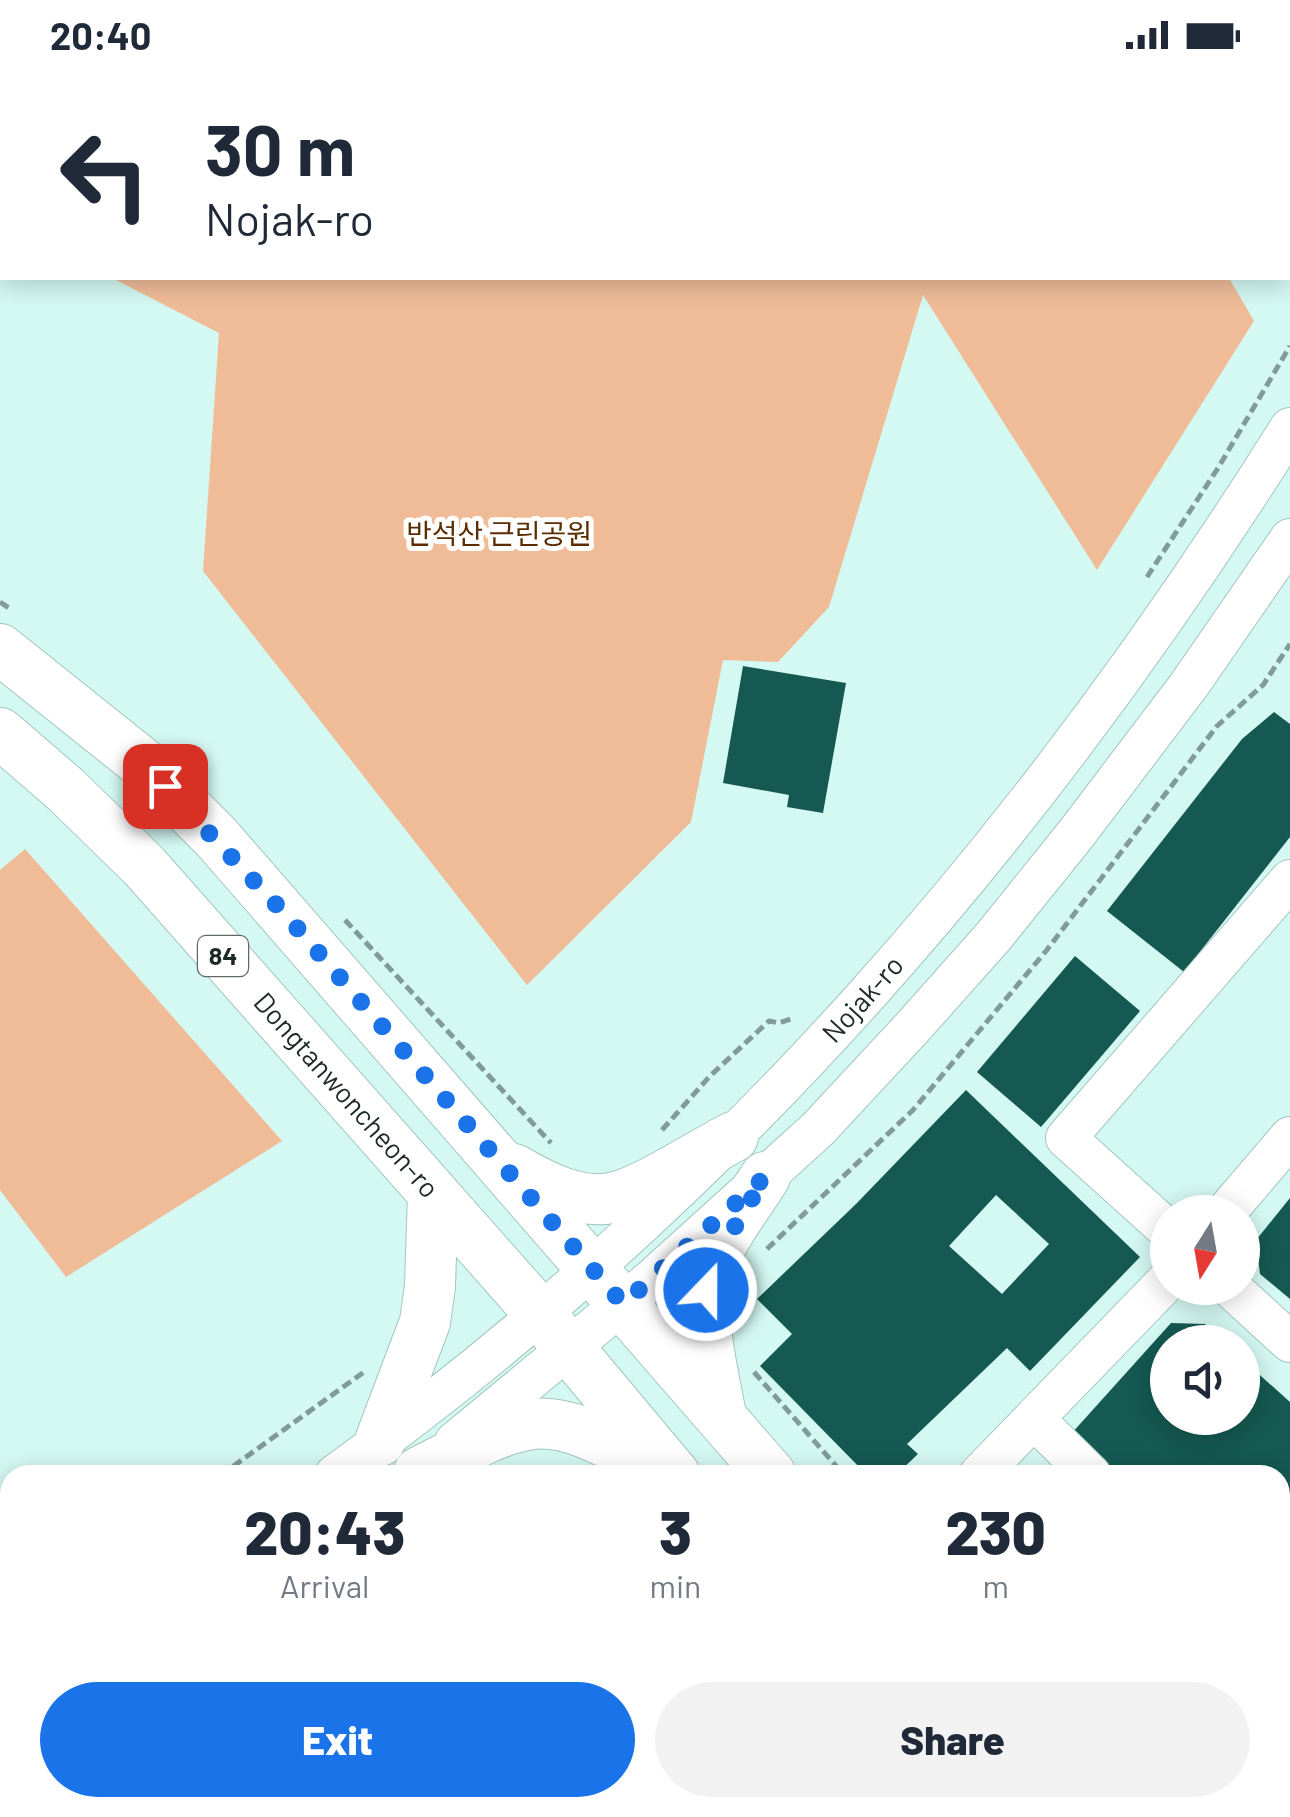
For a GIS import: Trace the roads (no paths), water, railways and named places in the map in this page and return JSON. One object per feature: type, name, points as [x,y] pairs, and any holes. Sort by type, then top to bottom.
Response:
[{"type":"main road","points":[[0,649],[140,761],[216,837],[763,1465]]},
{"type":"main road","name":"Dongtanwoncheon-ro","points":[[0,733],[144,866],[667,1465]]},
{"type":"main road","points":[[496,1158],[544,1186],[570,1195],[616,1197],[744,1127]]},
{"type":"main road","points":[[721,1416],[706,1316],[706,1290],[714,1261],[777,1165]]},
{"type":"main road","points":[[433,1193],[430,1286],[396,1463],[530,1424],[591,1434],[648,1465]]},
{"type":"street","name":"Nojak-ro","points":[[608,1287],[744,1127],[960,888],[1090,721],[1209,554],[1290,428]]},
{"type":"street","name":"Nojak-ro","points":[[396,1463],[608,1287],[777,1165],[898,1044],[993,937],[1076,834],[1189,685],[1290,539]]},
{"type":"street","points":[[1209,554],[1229,548],[1246,549],[1257,562],[1257,584]]},
{"type":"street","points":[[1150,1214],[1066,1138],[1290,880]]},
{"type":"street","points":[[744,1127],[756,1146],[770,1154],[777,1165]]},
{"type":"street","points":[[1241,1195],[1290,1137]]},
{"type":"street","points":[[989,1465],[1150,1299]]},
{"type":"street","points":[[1249,1305],[1290,1342]]},
{"type":"street","points":[[1035,1420],[1081,1465]]},
{"type":"park label","name":"반석산 근린공원","points":[[499,534]]}]
